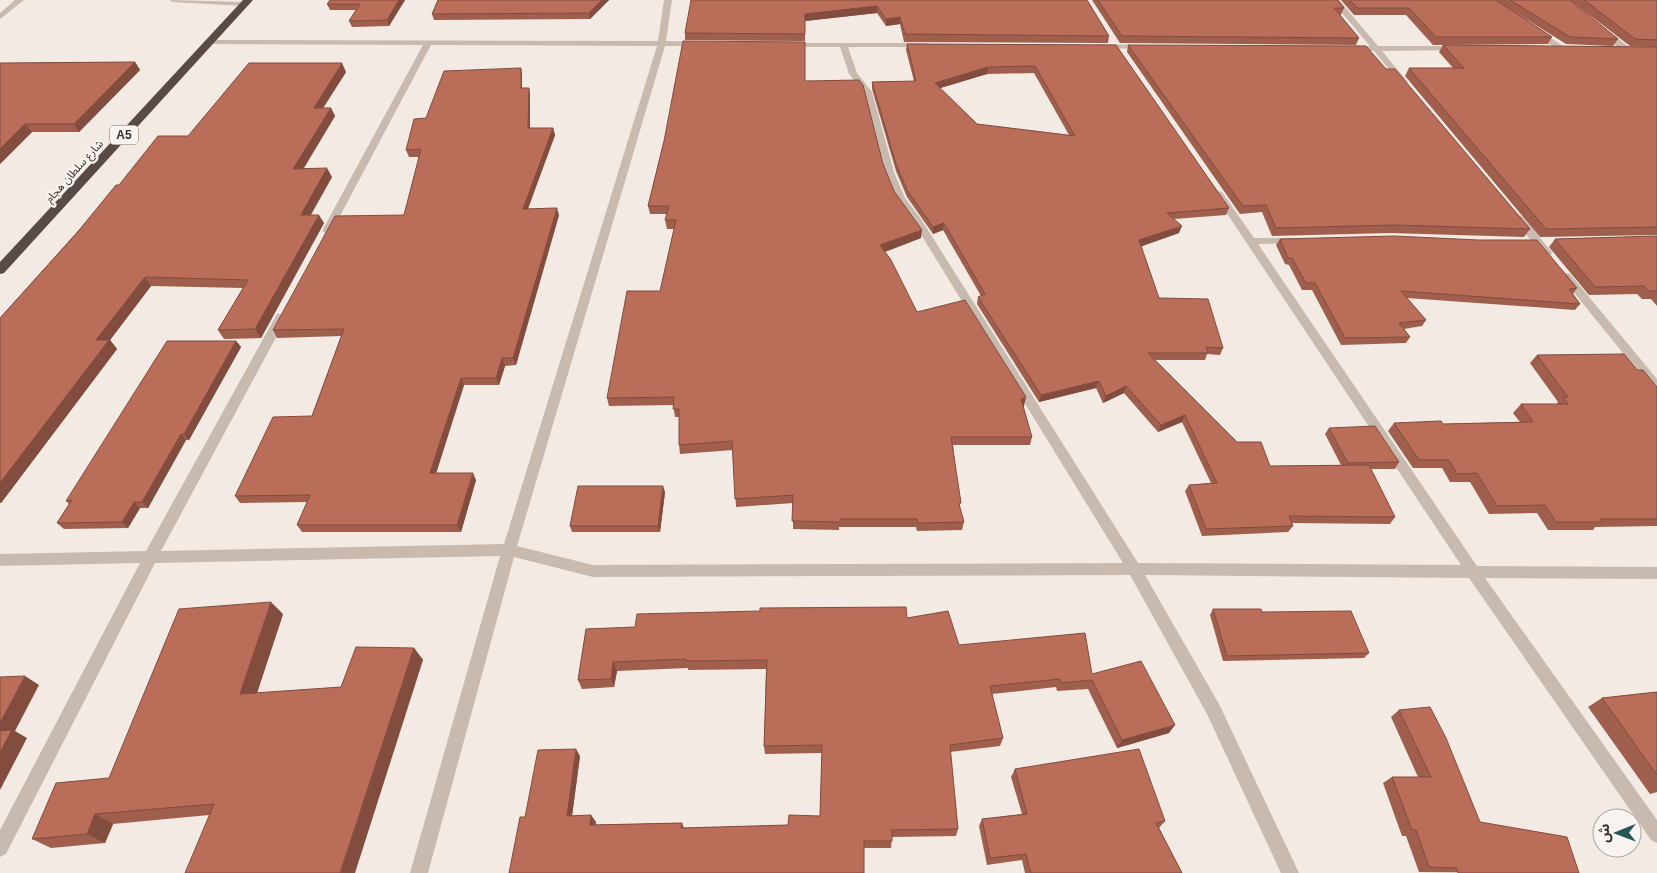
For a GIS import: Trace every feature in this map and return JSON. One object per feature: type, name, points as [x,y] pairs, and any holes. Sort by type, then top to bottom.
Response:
[{"type":"highway","name":"شارع سلطان هجام","points":[[0,270],[246,2]]},
{"type":"street","points":[[0,17],[20,0]]},
{"type":"street","points":[[173,0],[246,2]]},
{"type":"street","points":[[419,873],[509,550],[662,44],[668,0]]},
{"type":"street","points":[[1335,0],[1414,94]]},
{"type":"street","points":[[1529,27],[1562,48]]},
{"type":"street","points":[[1599,28],[1627,50]]},
{"type":"street","points":[[1106,31],[1127,62]]},
{"type":"street","points":[[209,42],[710,44]]},
{"type":"street","points":[[320,244],[428,44]]},
{"type":"street","points":[[777,45],[931,46]]},
{"type":"street","points":[[843,45],[853,74],[868,92],[889,172],[900,198],[916,219],[1134,569],[1214,709],[1290,873]]},
{"type":"street","points":[[1096,46],[1154,47]]},
{"type":"street","points":[[1338,48],[1470,48]]},
{"type":"street","points":[[1544,48],[1571,49]]},
{"type":"street","points":[[1609,50],[1637,50]]},
{"type":"street","points":[[1212,184],[1474,573],[1657,834]]},
{"type":"street","points":[[1514,213],[1543,242],[1554,261],[1657,387]]},
{"type":"street","points":[[1251,241],[1310,240]]},
{"type":"street","points":[[1520,242],[1543,242]]},
{"type":"street","points":[[0,848],[151,556],[288,304]]},
{"type":"street","points":[[0,560],[509,550],[593,571],[1134,569],[1657,573]]},
{"type":"building","points":[[330,0],[399,0],[387,20],[349,21],[360,4],[327,4]]},
{"type":"building","points":[[438,0],[602,0],[589,13],[432,14]]},
{"type":"building","points":[[691,0],[1087,0],[1109,36],[905,34],[900,17],[886,19],[877,6],[805,14],[805,34],[685,33]]},
{"type":"building","points":[[1098,0],[1338,0],[1344,8],[1334,8],[1359,38],[1122,36]]},
{"type":"building","points":[[1350,0],[1496,0],[1552,37],[1436,37],[1409,8],[1357,8]]},
{"type":"building","points":[[1510,0],[1570,0],[1618,39],[1570,37]]},
{"type":"building","points":[[1584,0],[1657,0],[1657,40],[1635,39]]},
{"type":"building","points":[[683,41],[805,42],[805,81],[859,80],[863,85],[883,164],[894,191],[922,230],[880,245],[891,260],[917,312],[965,300],[1026,397],[1021,399],[1032,437],[951,437],[961,503],[959,504],[964,522],[918,523],[917,519],[840,519],[840,522],[792,521],[793,495],[735,499],[732,441],[679,445],[679,409],[673,409],[674,397],[607,398],[627,291],[660,291],[676,220],[665,220],[669,206],[648,206],[664,141]]},
{"type":"building","points":[[907,44],[1116,45],[1229,208],[1167,213],[1182,226],[1139,240],[1159,298],[1208,299],[1223,348],[1206,347],[1208,353],[1148,353],[1237,442],[1261,442],[1270,466],[1369,465],[1395,517],[1289,516],[1293,526],[1206,529],[1189,485],[1217,483],[1185,415],[1161,425],[1126,386],[1106,396],[1099,381],[1041,395],[978,297],[985,294],[944,223],[933,227],[907,190],[896,164],[872,82],[916,81]],"holes":[[[1035,66],[1075,136],[977,124],[935,83],[988,67]]]},
{"type":"building","points":[[1128,45],[1366,46],[1386,69],[1395,69],[1530,229],[1395,225],[1276,228],[1266,205],[1243,206]]},
{"type":"building","points":[[1443,45],[1657,47],[1657,227],[1546,229],[1409,68],[1464,68]]},
{"type":"building","points":[[135,62],[74,124],[25,124],[0,149],[0,63]]},
{"type":"building","points":[[249,63],[342,63],[314,108],[331,108],[293,169],[327,168],[301,215],[319,215],[255,329],[218,330],[248,280],[145,277],[96,340],[109,340],[0,483],[0,318],[76,234],[116,185],[119,185],[158,136],[188,136]]},
{"type":"building","points":[[521,68],[521,88],[529,88],[528,128],[553,128],[523,209],[557,208],[513,358],[502,358],[496,378],[461,378],[430,473],[473,473],[457,525],[297,525],[310,495],[235,496],[273,417],[312,416],[344,329],[273,330],[335,216],[404,215],[421,149],[406,150],[414,119],[426,118],[444,71]]},
{"type":"building","points":[[1394,236],[1479,240],[1537,240],[1577,288],[1569,289],[1580,304],[1401,291],[1426,320],[1399,323],[1410,337],[1345,338],[1315,283],[1306,283],[1292,258],[1288,258],[1280,239]]},
{"type":"building","points":[[1657,236],[1657,291],[1649,291],[1644,286],[1595,287],[1555,239]]},
{"type":"building","points":[[167,341],[236,341],[184,434],[181,434],[142,502],[134,502],[122,522],[57,523],[72,500],[66,501]]},
{"type":"building","points":[[1624,354],[1637,370],[1643,370],[1657,387],[1657,519],[1600,519],[1602,522],[1556,522],[1545,505],[1497,506],[1477,473],[1457,474],[1449,460],[1419,460],[1394,423],[1441,421],[1443,424],[1533,422],[1521,404],[1568,404],[1563,397],[1568,397],[1537,355]]},
{"type":"building","points":[[1375,426],[1399,462],[1348,463],[1329,428]]},
{"type":"building","points":[[578,486],[663,486],[658,526],[570,526]]},
{"type":"building","points":[[271,602],[240,694],[341,687],[356,647],[414,648],[340,873],[185,873],[214,804],[95,814],[87,834],[32,839],[56,783],[109,778],[179,609]]},
{"type":"building","points":[[906,607],[907,618],[948,611],[959,645],[1085,633],[1092,674],[1141,661],[1175,725],[1122,740],[1092,680],[1061,683],[1060,679],[990,686],[1003,738],[950,745],[958,829],[892,830],[892,841],[864,841],[864,873],[509,873],[520,817],[525,817],[538,750],[576,749],[567,816],[591,815],[590,825],[682,823],[681,828],[788,825],[789,815],[820,816],[822,745],[764,746],[767,660],[686,661],[686,659],[613,662],[611,679],[578,680],[586,629],[635,627],[637,614],[760,611],[760,608]]},
{"type":"building","points":[[1213,609],[1261,609],[1262,612],[1351,611],[1369,653],[1227,656]]},
{"type":"building","points":[[25,676],[0,723],[0,677]]},
{"type":"building","points":[[1657,692],[1657,775],[1602,698]]},
{"type":"building","points":[[1430,707],[1446,738],[1480,822],[1567,837],[1579,873],[1458,873],[1457,868],[1429,867],[1416,830],[1412,830],[1392,777],[1431,777],[1399,710]]},
{"type":"building","points":[[12,730],[0,753],[0,731]]},
{"type":"building","points":[[1139,749],[1165,821],[1156,823],[1182,873],[1031,873],[1026,854],[990,858],[982,819],[1027,814],[1015,769]]}]
